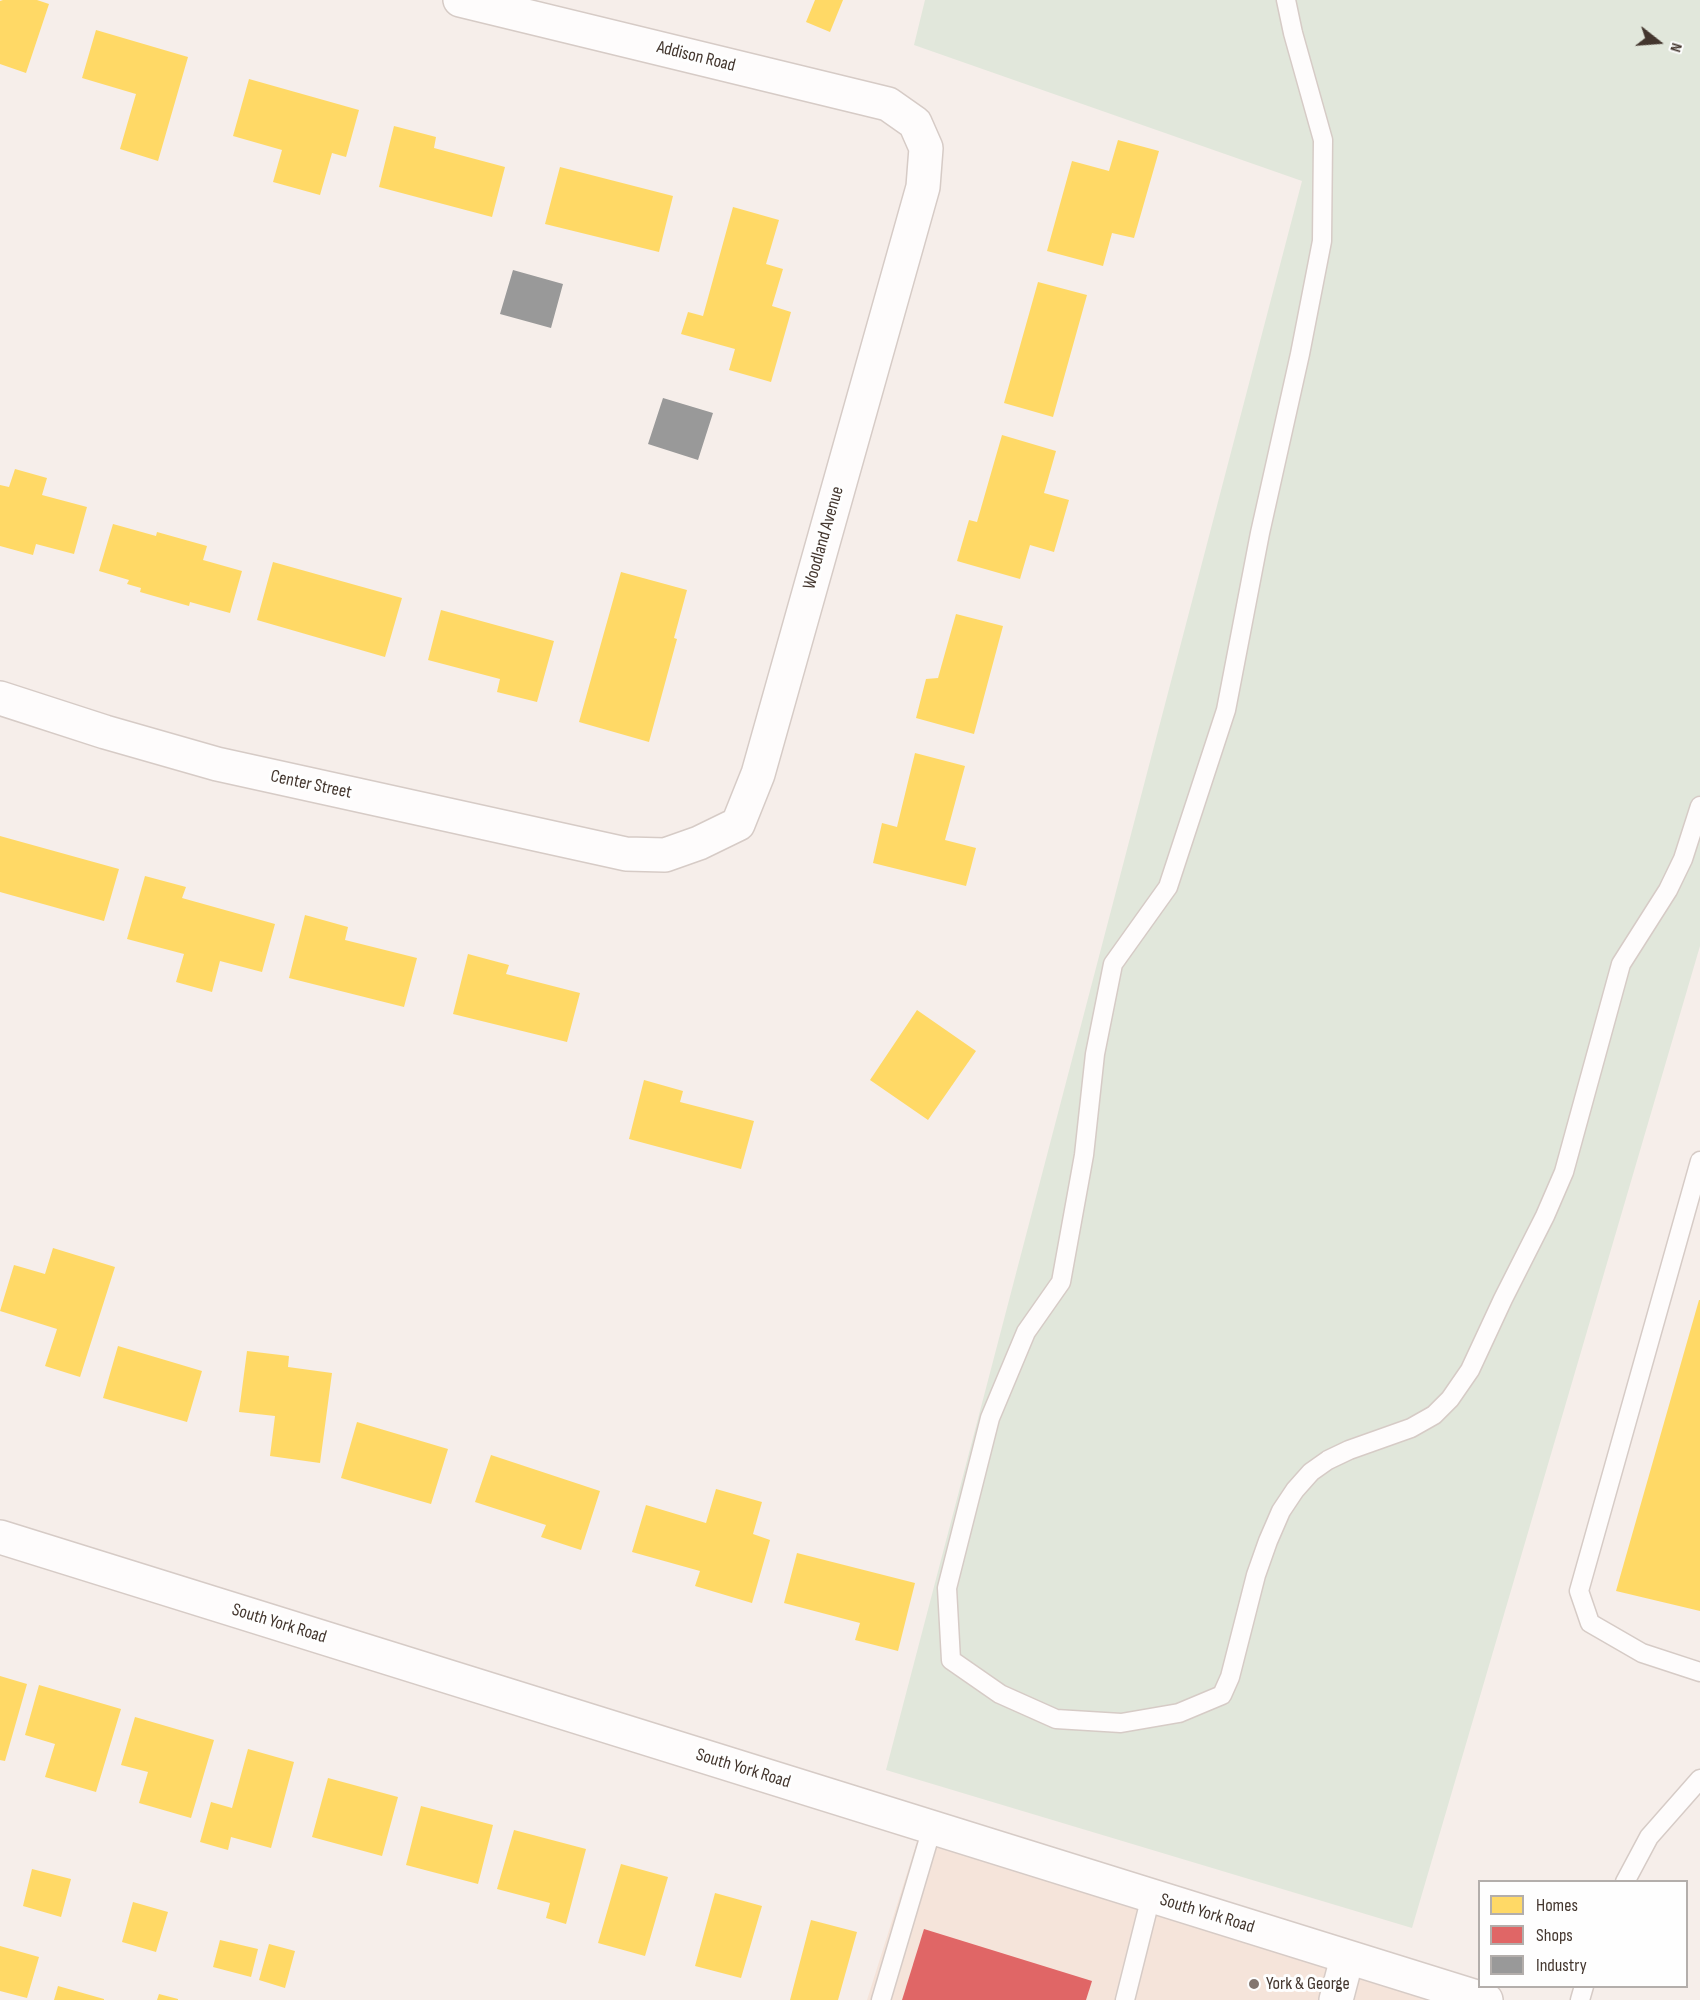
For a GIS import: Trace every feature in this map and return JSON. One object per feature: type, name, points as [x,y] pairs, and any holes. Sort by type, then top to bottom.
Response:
[{"type":"street","name":"Addison Road","points":[[460,0],[888,104],[915,123],[921,134]]},
{"type":"street","name":"Woodland Avenue","points":[[626,855],[665,855],[699,843],[738,824],[758,774],[923,187],[926,148],[921,134]]},
{"type":"street","name":"Center Street","points":[[0,698],[105,732],[217,764],[626,855]]},
{"type":"street","name":"South York Road","points":[[0,1537],[1347,1958],[1434,1992],[1486,2000]]},
{"type":"street","points":[[1336,2000],[1347,1958]]},
{"type":"lane","points":[[1286,0],[1323,141],[1322,241],[1309,309],[1260,533],[1226,710],[1168,887],[1113,964],[1095,1054],[1084,1155],[1061,1282],[1026,1332],[990,1418],[947,1588],[951,1659],[1000,1694],[1056,1719],[1121,1723],[1179,1713],[1222,1695],[1230,1677],[1256,1575],[1281,1511],[1294,1490],[1311,1472],[1328,1460],[1411,1428],[1434,1415],[1450,1399],[1470,1370],[1564,1172],[1621,964],[1668,890],[1683,859],[1700,806]]},
{"type":"lane","points":[[1700,1161],[1579,1591],[1590,1623],[1642,1653],[1700,1672]]},
{"type":"lane","points":[[1626,1880],[1649,1837],[1700,1779]]},
{"type":"lane","points":[[880,2000],[932,1828]]},
{"type":"lane","points":[[1125,2000],[1151,1896]]},
{"type":"shaded area","points":[[925,0],[1700,0],[1700,946],[1412,1928],[886,1770],[1302,181],[914,45]]},
{"type":"shaded area","points":[[920,1832],[1337,1962],[1327,2000],[867,2000]]},
{"type":"shaded area","points":[[1354,1968],[1458,2000],[1345,2000]]},
{"type":"building: Homes","points":[[37,0],[49,4],[26,73],[0,64],[0,1]]},
{"type":"building: Homes","points":[[815,0],[843,0],[830,32],[806,22]]},
{"type":"building: Homes","points":[[96,30],[188,57],[158,161],[120,149],[136,94],[82,78]]},
{"type":"building: Homes","points":[[249,79],[359,110],[346,157],[332,153],[320,195],[273,182],[282,150],[233,136]]},
{"type":"building: Homes","points":[[394,126],[436,137],[434,148],[505,167],[492,217],[379,187]]},
{"type":"building: Homes","points":[[1118,140],[1159,151],[1134,238],[1112,233],[1103,266],[1047,251],[1072,161],[1109,171]]},
{"type":"building: Homes","points":[[560,167],[673,196],[659,252],[545,224]]},
{"type":"building: Homes","points":[[733,207],[779,220],[766,264],[783,269],[772,306],[791,312],[771,382],[729,370],[735,349],[681,334],[688,312],[703,316]]},
{"type":"building: Homes","points":[[1038,282],[1087,295],[1053,417],[1004,403]]},
{"type":"building: Homes","points":[[1002,435],[1056,451],[1044,493],[1069,500],[1054,552],[1030,545],[1020,579],[957,561],[969,520],[977,522]]},
{"type":"building: Homes","points":[[15,469],[47,478],[42,495],[87,507],[74,554],[36,544],[33,555],[0,546],[0,485],[9,487]]},
{"type":"building: Homes","points":[[113,524],[156,536],[157,532],[207,546],[203,560],[242,571],[230,613],[190,602],[189,606],[140,592],[141,588],[127,584],[129,580],[99,571]]},
{"type":"building: Homes","points":[[273,562],[402,598],[385,657],[257,620]]},
{"type":"building: Homes","points":[[621,572],[687,590],[674,638],[677,639],[649,742],[579,722]]},
{"type":"building: Homes","points":[[441,610],[554,641],[537,702],[497,692],[500,679],[428,660]]},
{"type":"building: Homes","points":[[956,614],[1003,626],[974,734],[916,718],[926,679],[938,678]]},
{"type":"building: Homes","points":[[915,753],[965,766],[945,840],[976,848],[966,886],[873,863],[882,823],[897,827]]},
{"type":"building: Homes","points":[[0,836],[119,869],[104,921],[0,892]]},
{"type":"building: Homes","points":[[145,876],[186,887],[182,898],[275,924],[262,972],[220,961],[212,992],[176,982],[184,954],[127,939]]},
{"type":"building: Homes","points":[[305,915],[348,927],[345,940],[417,958],[404,1007],[289,978]]},
{"type":"building: Homes","points":[[468,954],[509,965],[506,974],[580,993],[567,1042],[453,1014]]},
{"type":"building: Homes","points":[[917,1010],[976,1051],[928,1120],[870,1080]]},
{"type":"building: Homes","points":[[644,1080],[683,1091],[680,1102],[754,1121],[741,1169],[629,1139]]},
{"type":"building: Homes","points":[[53,1248],[115,1267],[80,1377],[45,1366],[57,1329],[0,1311],[14,1265],[45,1274]]},
{"type":"building: Homes","points":[[1700,1300],[1700,1611],[1616,1591]]},
{"type":"building: Homes","points":[[118,1346],[202,1371],[187,1422],[103,1398]]},
{"type":"building: Homes","points":[[247,1351],[289,1356],[288,1367],[332,1373],[320,1463],[270,1456],[275,1416],[239,1412]]},
{"type":"building: Homes","points":[[357,1422],[448,1449],[431,1504],[341,1478]]},
{"type":"building: Homes","points":[[491,1455],[600,1491],[581,1550],[541,1537],[546,1525],[475,1502]]},
{"type":"building: Homes","points":[[716,1489],[762,1502],[753,1534],[770,1540],[752,1603],[695,1586],[700,1571],[632,1552],[646,1505],[706,1523]]},
{"type":"building: Homes","points":[[797,1553],[915,1583],[898,1651],[855,1640],[860,1623],[784,1603]]},
{"type":"building: Homes","points":[[0,1676],[27,1684],[5,1761],[0,1760]]},
{"type":"building: Homes","points":[[39,1685],[121,1709],[96,1792],[45,1777],[55,1744],[25,1735]]},
{"type":"building: Homes","points":[[135,1717],[214,1740],[191,1818],[139,1803],[148,1772],[121,1765]]},
{"type":"building: Homes","points":[[248,1749],[294,1762],[271,1848],[231,1837],[228,1850],[200,1842],[211,1802],[232,1808]]},
{"type":"building: Homes","points":[[328,1778],[398,1797],[382,1856],[312,1837]]},
{"type":"building: Homes","points":[[421,1806],[493,1825],[478,1884],[406,1865]]},
{"type":"building: Homes","points":[[514,1830],[586,1849],[566,1924],[546,1918],[550,1903],[497,1889]]},
{"type":"building: Homes","points":[[621,1864],[668,1877],[645,1956],[598,1943]]},
{"type":"building: Homes","points":[[32,1869],[71,1879],[61,1917],[23,1906]]},
{"type":"building: Homes","points":[[715,1893],[762,1906],[741,1978],[695,1966]]},
{"type":"building: Homes","points":[[133,1902],[168,1912],[156,1952],[122,1942]]},
{"type":"building: Homes","points":[[811,1920],[857,1932],[838,2000],[790,2000]]},
{"type":"building: Homes","points":[[220,1940],[258,1949],[251,1977],[213,1967]]},
{"type":"building: Homes","points":[[269,1944],[295,1951],[285,1988],[259,1980]]},
{"type":"building: Homes","points":[[0,1946],[39,1957],[27,1998],[0,1991]]},
{"type":"building: Homes","points":[[58,1986],[104,1999],[104,2000],[54,2000]]},
{"type":"building: Homes","points":[[159,1994],[178,1999],[178,2000],[157,2000]]},
{"type":"building: Shops","points":[[924,1929],[1092,1981],[1086,2000],[902,2000]]},
{"type":"building: Industry","points":[[513,270],[563,284],[551,328],[500,314]]},
{"type":"building: Industry","points":[[663,398],[713,413],[698,460],[648,444]]},
{"type":"place","name":"York & George","points":[[1254,1984]]}]
